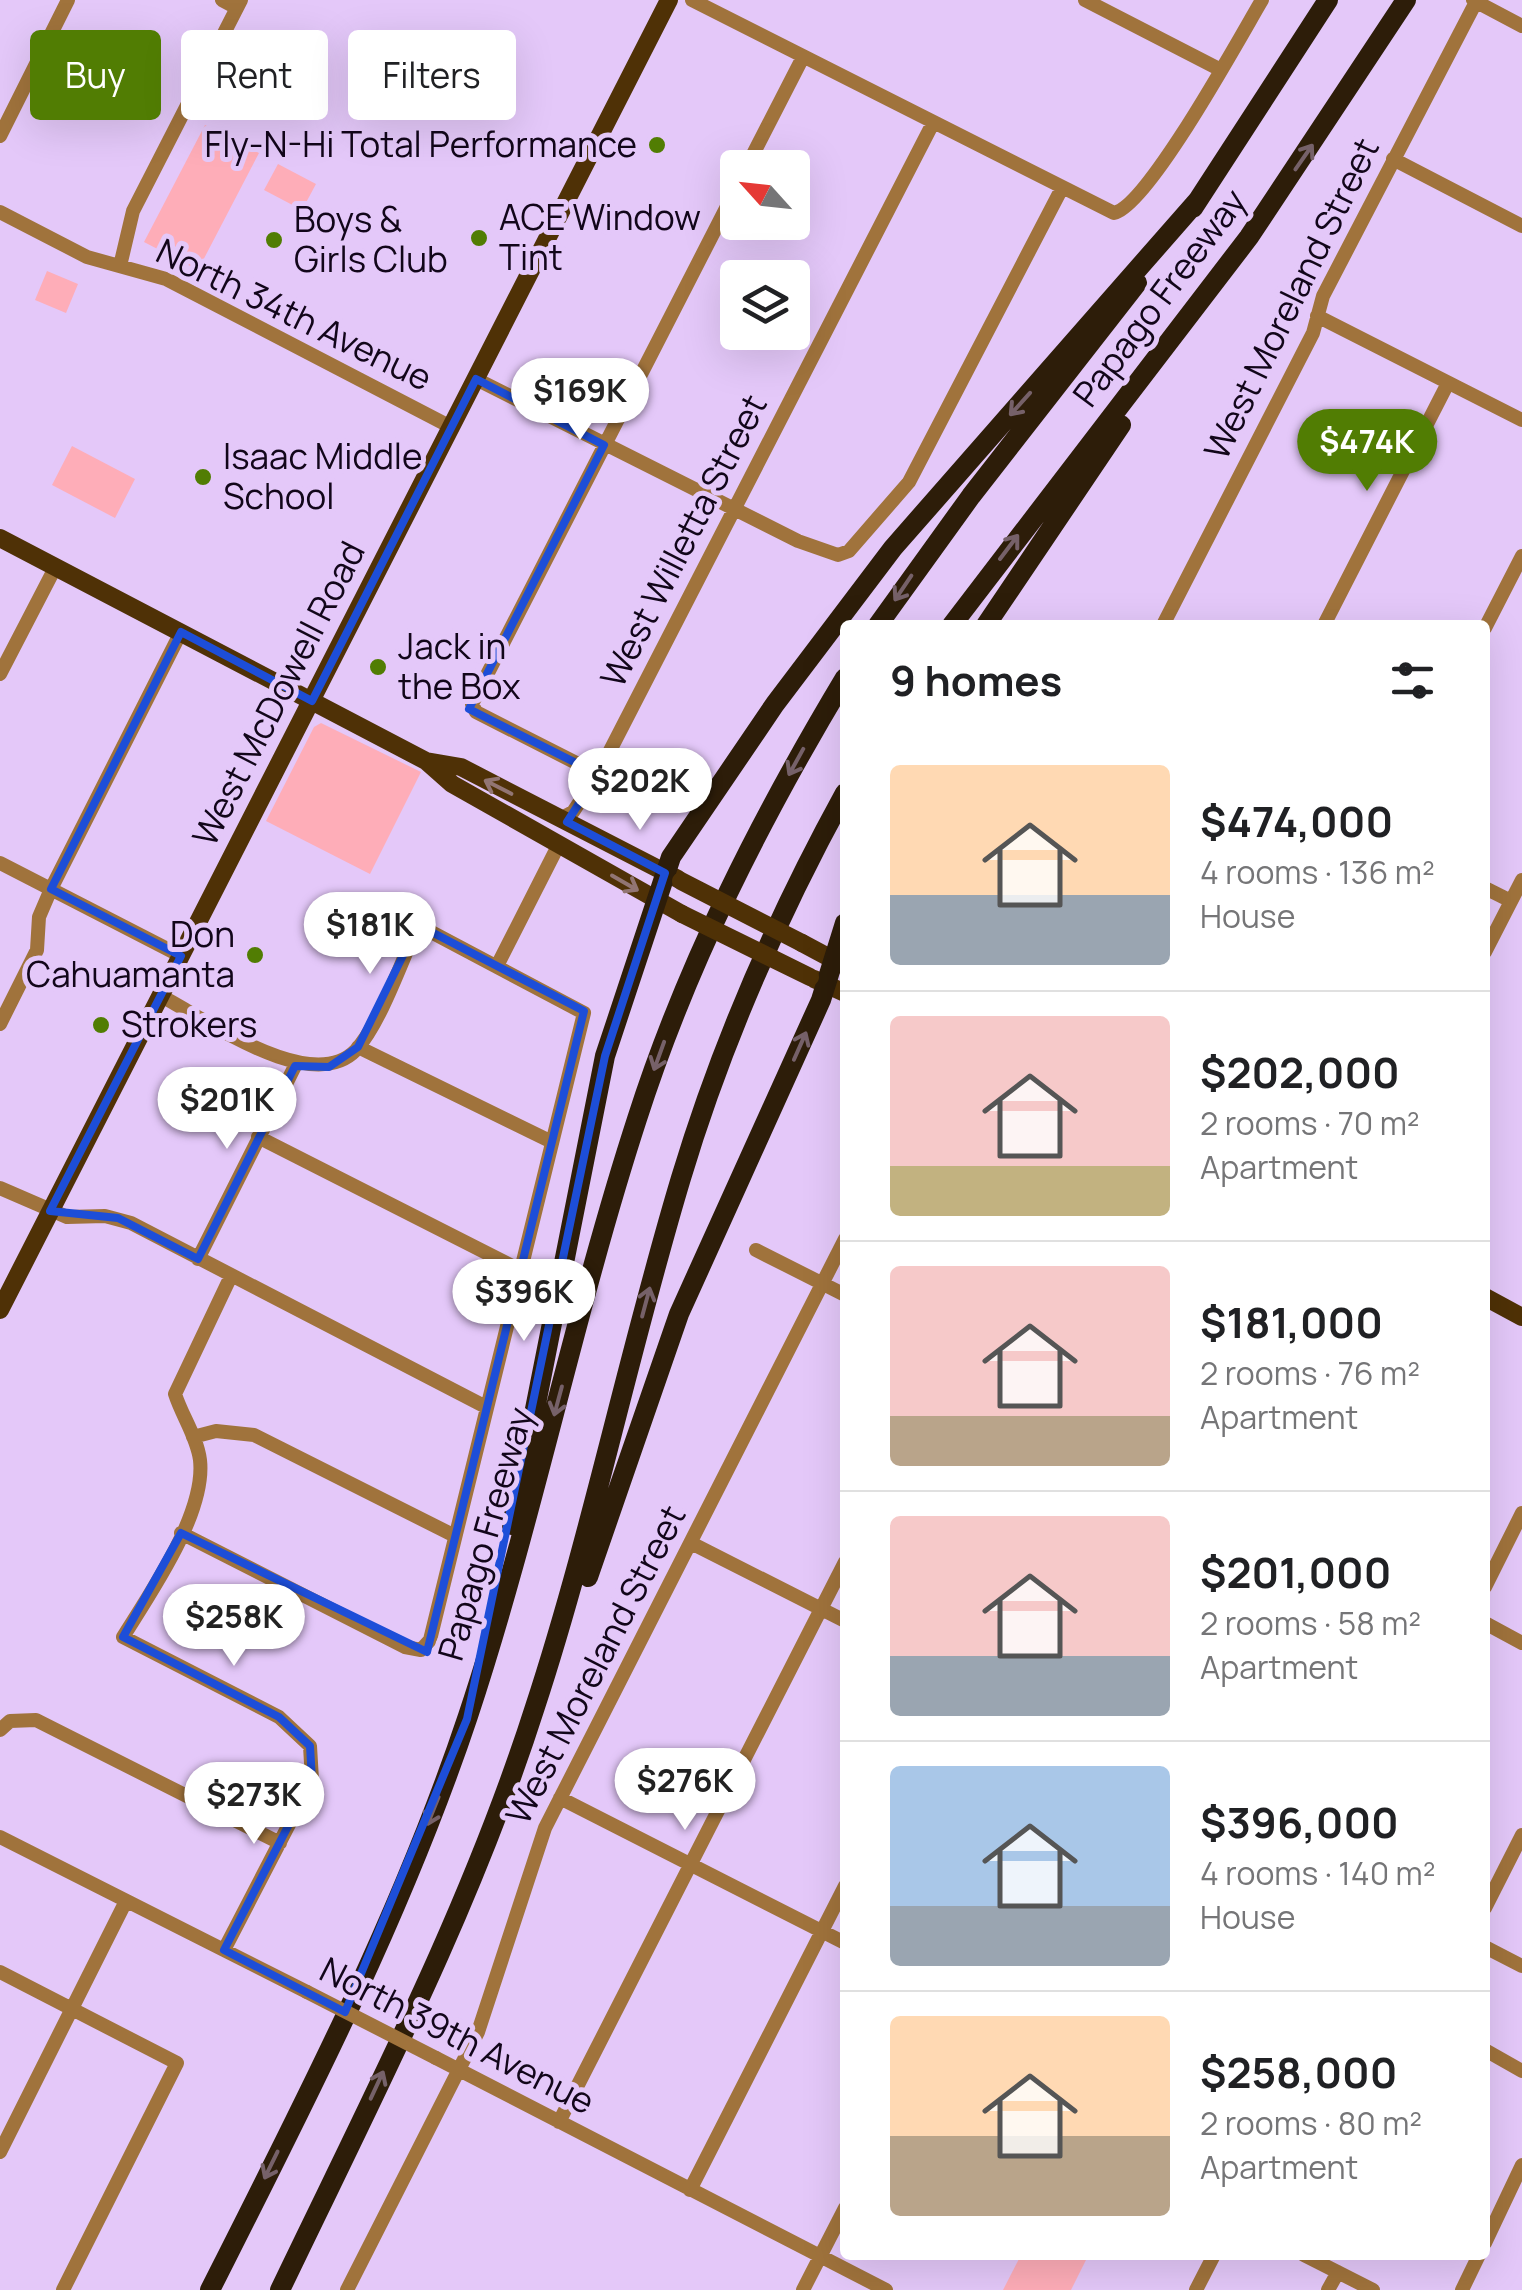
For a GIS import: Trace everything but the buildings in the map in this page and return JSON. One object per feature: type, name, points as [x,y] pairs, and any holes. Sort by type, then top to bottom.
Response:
[{"type":"highway","name":"Papago Freeway","points":[[882,620],[970,496],[1082,357],[1199,199],[1328,0]]},
{"type":"highway","name":"Papago Freeway","points":[[956,620],[1249,237],[1406,0]]},
{"type":"highway","points":[[467,1720],[527,1452],[605,1056],[673,877],[670,857],[775,704],[884,559],[1199,199]]},
{"type":"highway","points":[[989,620],[1249,237]]},
{"type":"highway","name":"Papago Freeway","points":[[208,2290],[240,2232],[382,1930],[467,1720],[521,1540],[600,1237],[667,1033],[724,899],[840,687]]},
{"type":"highway","points":[[503,1799],[562,1622],[697,1128],[786,906],[840,803]]},
{"type":"highway","points":[[280,2289],[413,2008],[562,1660],[679,1314],[827,985],[832,959]]},
{"type":"main road","name":"West McDowell Road","points":[[0,1310],[669,0]]},
{"type":"main road","points":[[0,538],[426,761],[452,784],[661,903],[827,985]]},
{"type":"main road","points":[[426,761],[461,767],[832,959]]},
{"type":"main road","points":[[1490,1300],[1522,1316]]},
{"type":"street","points":[[0,136],[68,0]]},
{"type":"street","points":[[120,266],[133,212],[239,4],[222,0]]},
{"type":"street","points":[[692,0],[1114,213],[1126,209],[1163,162],[1262,0]]},
{"type":"street","points":[[1084,0],[1221,70]]},
{"type":"street","points":[[1475,0],[1522,26]]},
{"type":"street","name":"West Moreland Street","points":[[1166,620],[1475,0]]},
{"type":"street","points":[[755,150],[803,56]]},
{"type":"street","name":"West Willetta Street","points":[[560,819],[574,812],[598,774],[933,123]]},
{"type":"street","points":[[1393,159],[1522,226]]},
{"type":"street","name":"North 34th Avenue","points":[[476,379],[826,554],[838,556],[883,516],[909,482],[1062,188]]},
{"type":"street","name":"North 34th Avenue","points":[[0,212],[87,258],[166,279],[451,427]]},
{"type":"street","points":[[598,774],[472,708],[720,220]]},
{"type":"street","points":[[1318,316],[1522,420]]},
{"type":"street","points":[[1327,620],[1448,383]]},
{"type":"street","points":[[1489,620],[1522,556]]},
{"type":"street","points":[[0,674],[56,566]]},
{"type":"street","points":[[0,1024],[34,958],[40,916],[51,889],[181,632]]},
{"type":"street","points":[[497,966],[559,844]]},
{"type":"street","points":[[0,864],[182,956]]},
{"type":"street","points":[[1490,942],[1522,880]]},
{"type":"street","points":[[1490,890],[1511,901]]},
{"type":"street","points":[[161,996],[296,1066],[329,1067],[358,1047],[418,925],[584,1013],[430,1640],[420,1650],[404,1647],[181,1533]]},
{"type":"street","points":[[358,1047],[552,1142]]},
{"type":"street","points":[[198,1259],[296,1066]]},
{"type":"street","points":[[258,1138],[520,1270]]},
{"type":"street","points":[[0,1188],[67,1217],[118,1218],[486,1407]]},
{"type":"street","name":"West Moreland Street","points":[[348,2290],[483,2018],[537,1847],[560,1798],[840,1249]]},
{"type":"street","points":[[756,1250],[840,1292]]},
{"type":"street","points":[[224,1950],[312,1780],[310,1746],[279,1717],[124,1636],[181,1533],[200,1484],[193,1437],[175,1394],[231,1276]]},
{"type":"street","points":[[193,1437],[216,1431],[254,1435],[453,1535]]},
{"type":"street","points":[[1490,1577],[1522,1514]]},
{"type":"street","points":[[691,1543],[840,1618]]},
{"type":"street","points":[[559,2122],[840,1572]]},
{"type":"street","points":[[1490,1627],[1522,1643]]},
{"type":"street","points":[[5,1725],[36,1720],[280,1844]]},
{"type":"street","points":[[560,1798],[840,1941]]},
{"type":"street","points":[[1490,1898],[1522,1834]]},
{"type":"street","name":"North 39th Avenue","points":[[0,1836],[886,2290]]},
{"type":"street","points":[[690,2190],[840,1896]]},
{"type":"street","points":[[0,2152],[126,1901]]},
{"type":"street","points":[[1490,1950],[1522,1966]]},
{"type":"street","points":[[0,1972],[178,2063],[64,2290]]},
{"type":"street","points":[[1490,2053],[1522,2071]]},
{"type":"street","points":[[1490,2232],[1522,2165]]},
{"type":"street","points":[[804,2290],[840,2218]]},
{"type":"street","points":[[1196,2290],[1211,2260]]},
{"type":"street","points":[[1314,2260],[1373,2290]]},
{"type":"street","points":[[1462,2290],[1477,2260]]},
{"type":"street","points":[[1328,2290],[1338,2272]]},
{"type":"highlighted area","points":[[476,379],[604,445],[469,709],[598,774],[567,822],[665,873],[605,1056],[467,1719],[345,2012],[224,1950],[312,1780],[310,1746],[279,1717],[123,1637],[181,1533],[427,1652],[584,1011],[418,925],[358,1047],[329,1067],[295,1066],[198,1259],[118,1218],[50,1211],[181,956],[51,889],[181,632],[312,701]]},
{"type":"shaded area","points":[[205,125],[259,153],[198,270],[144,242]]},
{"type":"shaded area","points":[[278,164],[316,184],[302,210],[264,190]]},
{"type":"shaded area","points":[[47,271],[78,284],[66,313],[35,300]]},
{"type":"shaded area","points":[[72,446],[135,479],[115,518],[52,485]]},
{"type":"shaded area","points":[[321,723],[421,772],[370,874],[266,821],[314,727]]},
{"type":"shaded area","points":[[1018,2260],[1086,2260],[1071,2290],[1003,2290]]},
{"type":"place","name":"Fly-N-Hi Total Performance","points":[[657,145]]},
{"type":"place","name":"ACE Window Tint","points":[[479,238]]},
{"type":"place","name":"Boys & Girls Club","points":[[274,240]]},
{"type":"place","name":"Isaac Middle School","points":[[203,477]]},
{"type":"place","name":"Jack in the Box","points":[[378,667]]},
{"type":"place","name":"Don Cahuamanta","points":[[255,955]]},
{"type":"place","name":"Strokers","points":[[101,1025]]}]
